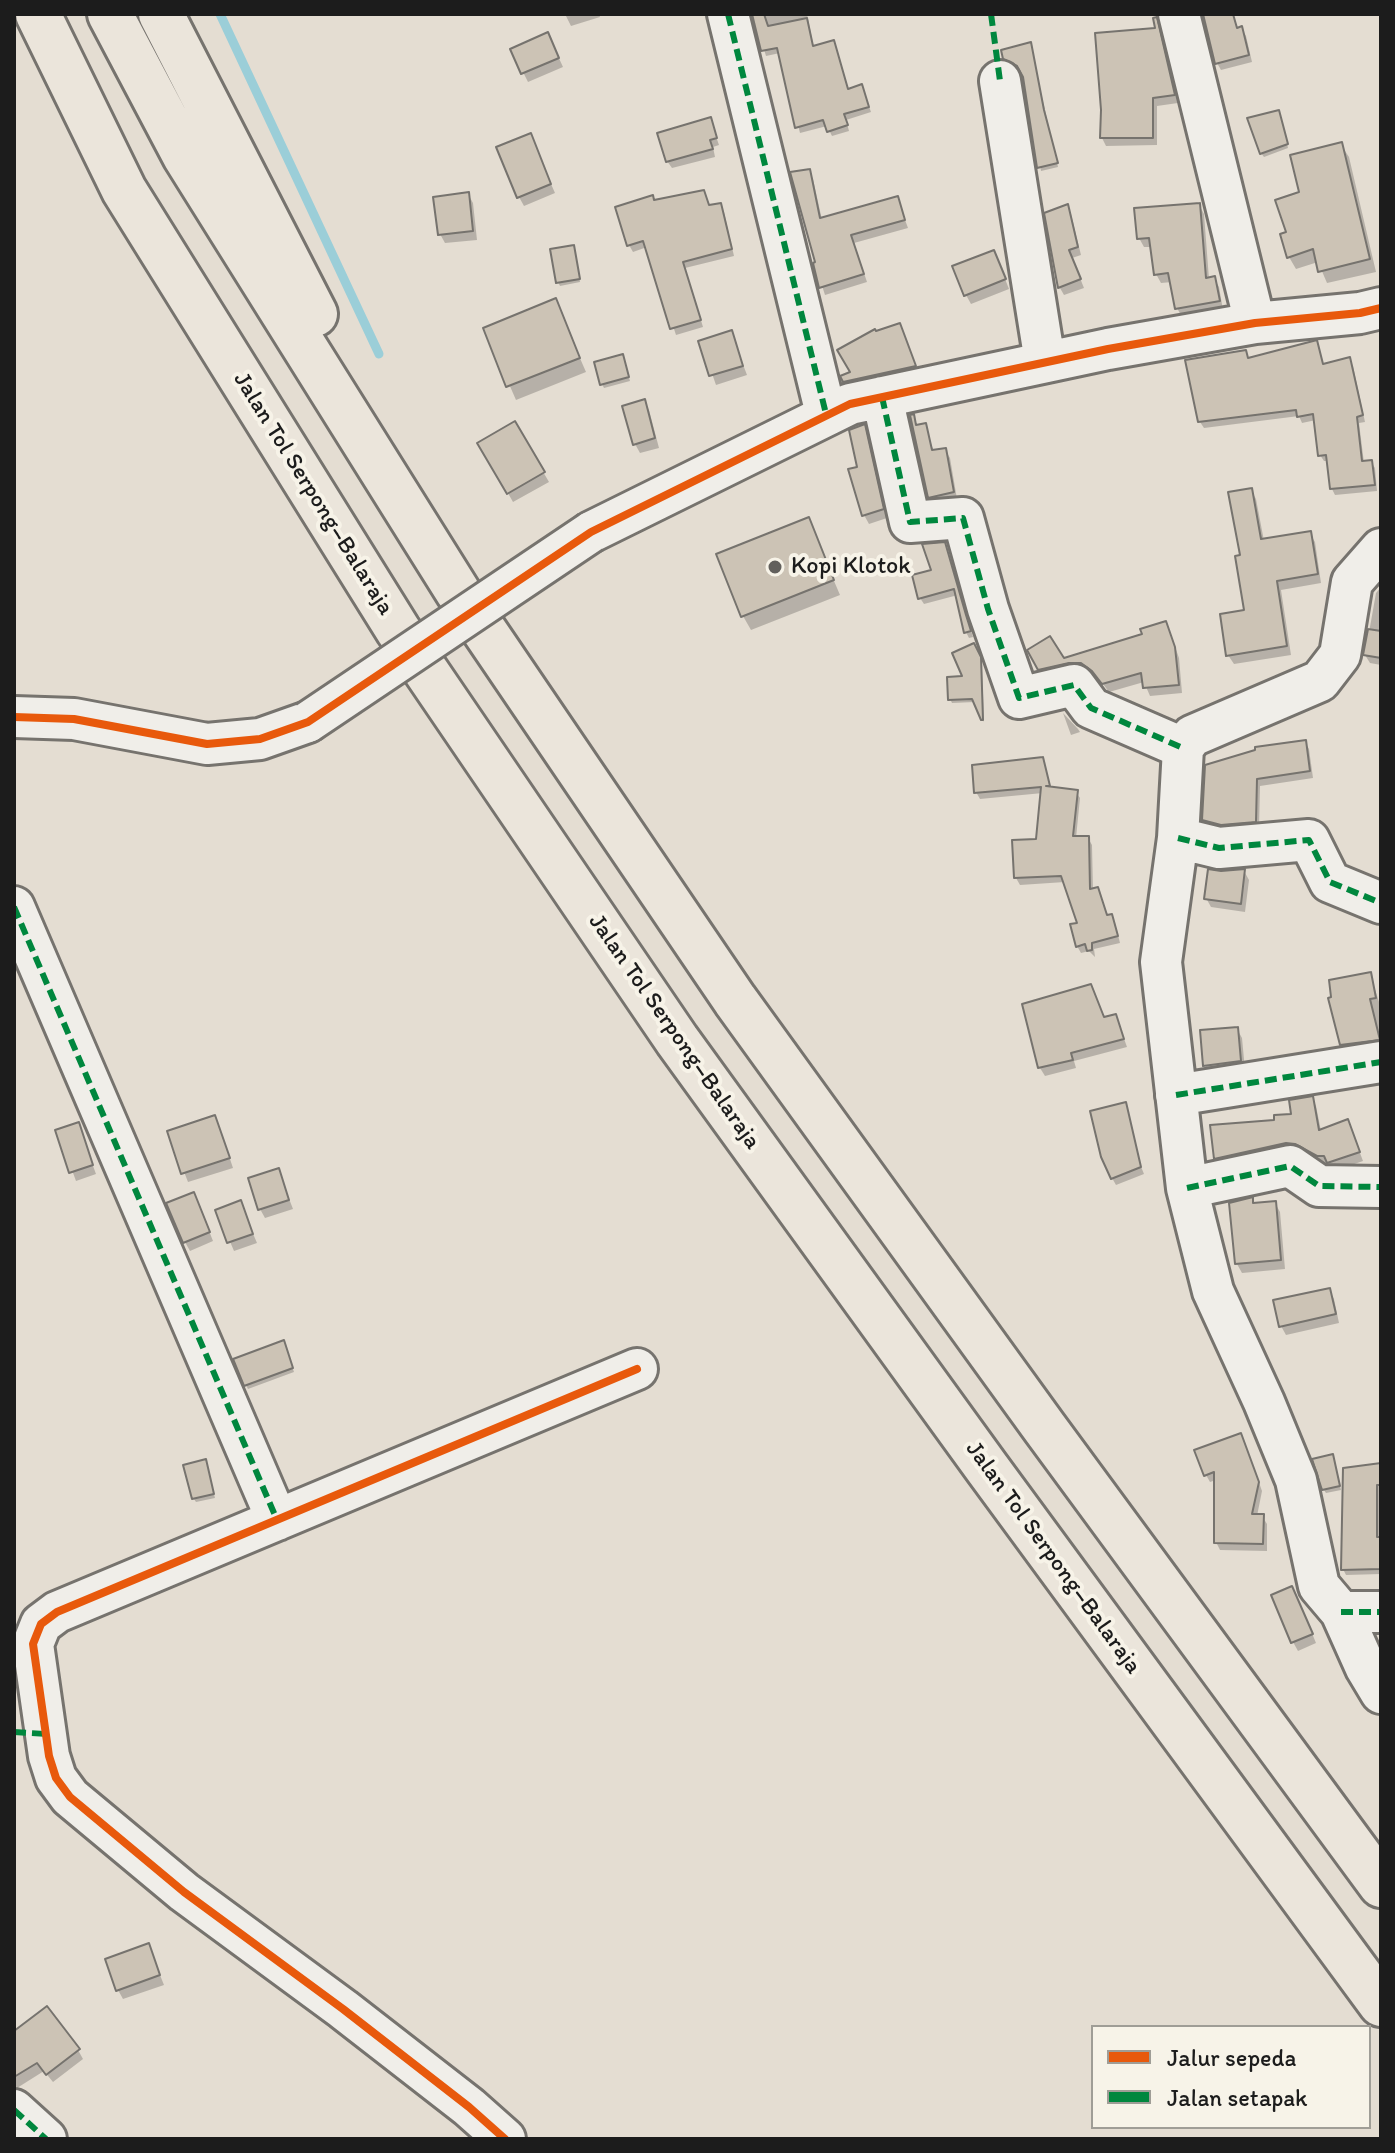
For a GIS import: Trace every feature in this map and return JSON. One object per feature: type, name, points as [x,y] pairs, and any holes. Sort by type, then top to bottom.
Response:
[{"type":"highway","name":"Jalan Tol Serpong–Balaraja","points":[[38,14],[124,190],[398,630],[686,1052],[996,1481],[1381,2004]]},
{"type":"highway","points":[[110,14],[185,156],[458,592],[735,1000],[1381,1885]]},
{"type":"highway","points":[[161,14],[458,592]]},
{"type":"street","points":[[728,14],[826,414]]},
{"type":"street","points":[[1179,14],[1255,323]]},
{"type":"street","points":[[1000,81],[1045,362]]},
{"type":"street","points":[[14,717],[74,719],[207,744],[260,739],[308,722],[591,532],[850,404],[1108,349],[1255,323],[1360,313],[1381,308]]},
{"type":"street","points":[[882,397],[910,522],[963,518],[988,609],[1019,698],[1074,685],[1091,708],[1183,748]]},
{"type":"street","points":[[1381,549],[1352,582],[1340,655],[1320,681],[1192,736],[1183,748],[1178,838],[1161,962],[1187,1188],[1213,1291],[1296,1480],[1319,1586],[1341,1612],[1381,1693]]},
{"type":"street","points":[[1178,838],[1219,848],[1309,840],[1330,882],[1381,903]]},
{"type":"street","points":[[14,907],[277,1520]]},
{"type":"street","points":[[1176,1095],[1381,1062]]},
{"type":"street","points":[[1187,1188],[1290,1166],[1319,1186],[1381,1187]]},
{"type":"street","points":[[505,2139],[469,2107],[343,2009],[184,1892],[70,1797],[56,1778],[49,1756],[30,1733],[33,1644],[41,1624],[57,1612],[637,1369]]},
{"type":"street","points":[[1341,1612],[1381,1612]]},
{"type":"street","points":[[14,2110],[46,2139]]},
{"type":"building","points":[[752,14],[764,14],[768,26],[807,18],[813,46],[834,40],[848,89],[862,84],[869,107],[844,114],[848,125],[827,132],[823,120],[795,128],[777,48],[761,51]]},
{"type":"building","points":[[1203,14],[1233,14],[1237,28],[1242,26],[1249,55],[1215,64]]},
{"type":"building","points":[[1157,17],[1175,95],[1153,98],[1153,138],[1100,138],[1095,33],[1155,28],[1153,18]]},
{"type":"building","points":[[548,32],[559,58],[521,74],[510,49]]},
{"type":"building","points":[[1031,42],[1058,163],[1037,168],[1023,77],[1017,66],[1003,59],[1001,50]]},
{"type":"building","points":[[1279,110],[1288,144],[1260,154],[1247,118]]},
{"type":"building","points":[[711,117],[717,138],[710,140],[713,149],[666,162],[657,133]]},
{"type":"building","points":[[531,133],[551,184],[517,198],[496,147]]},
{"type":"building","points":[[1342,142],[1370,259],[1318,272],[1313,249],[1287,258],[1280,234],[1286,232],[1275,200],[1299,192],[1290,155]]},
{"type":"building","points":[[810,169],[820,218],[898,196],[905,220],[851,235],[864,274],[819,288],[815,262],[790,172]]},
{"type":"building","points":[[704,190],[709,205],[721,203],[732,249],[683,262],[701,320],[670,329],[643,241],[627,246],[615,207],[653,195],[654,200]]},
{"type":"building","points":[[469,192],[473,231],[438,235],[433,197]]},
{"type":"building","points":[[1200,203],[1206,278],[1215,276],[1220,301],[1175,309],[1168,273],[1154,275],[1149,238],[1137,239],[1134,208]]},
{"type":"building","points":[[1068,204],[1078,247],[1069,250],[1081,279],[1058,288],[1044,213]]},
{"type":"building","points":[[574,245],[580,279],[556,283],[550,249]]},
{"type":"building","points":[[994,250],[1006,279],[964,296],[952,266]]},
{"type":"building","points":[[556,298],[580,358],[506,387],[483,328]]},
{"type":"building","points":[[900,323],[916,366],[843,382],[840,376],[850,372],[837,350],[875,329]]},
{"type":"building","points":[[732,330],[743,366],[709,376],[698,341]]},
{"type":"building","points":[[1317,340],[1323,364],[1350,357],[1363,415],[1357,417],[1362,461],[1372,460],[1375,485],[1330,489],[1326,455],[1318,456],[1313,414],[1297,417],[1296,410],[1198,422],[1185,360],[1246,350],[1248,358]]},
{"type":"building","points":[[623,354],[629,377],[600,385],[594,362]]},
{"type":"building","points":[[645,399],[655,438],[633,445],[622,406]]},
{"type":"building","points":[[914,414],[916,425],[926,423],[932,450],[946,448],[954,492],[928,498],[910,415]]},
{"type":"building","points":[[515,421],[545,472],[507,494],[477,443]]},
{"type":"building","points":[[865,424],[884,509],[862,516],[848,469],[857,467],[849,430]]},
{"type":"building","points":[[1252,488],[1261,539],[1311,531],[1318,574],[1277,581],[1287,646],[1226,656],[1220,614],[1244,610],[1235,556],[1240,555],[1228,492]]},
{"type":"building","name":"Kopi Klotok","points":[[809,517],[834,580],[741,617],[716,554]]},
{"type":"building","points":[[945,542],[971,631],[964,633],[954,589],[918,599],[912,575],[931,570],[922,544]]},
{"type":"building","points":[[1166,621],[1175,647],[1179,685],[1143,688],[1141,673],[1102,684],[1081,663],[1038,670],[1027,650],[1050,636],[1064,658],[1142,634],[1140,629]]},
{"type":"building","points":[[1368,629],[1381,631],[1381,658],[1363,655]]},
{"type":"building","points":[[974,643],[981,657],[983,720],[972,699],[948,700],[947,677],[962,676],[952,653]]},
{"type":"building","points":[[1306,740],[1310,771],[1257,779],[1256,822],[1221,825],[1202,820],[1205,765],[1255,750],[1255,747]]},
{"type":"building","points":[[1043,757],[1050,786],[1046,786],[1078,790],[1073,836],[1089,836],[1090,889],[1098,887],[1107,915],[1112,914],[1118,936],[1092,943],[1092,950],[1087,951],[1085,944],[1076,947],[1070,924],[1077,923],[1061,876],[1014,878],[1012,840],[1036,839],[1041,787],[974,793],[972,765]]},
{"type":"building","points":[[1208,869],[1245,869],[1241,904],[1204,899]]},
{"type":"building","points":[[1371,972],[1376,998],[1370,999],[1380,1040],[1340,1045],[1328,998],[1331,997],[1329,980]]},
{"type":"building","points":[[1091,984],[1104,1017],[1116,1014],[1124,1039],[1071,1053],[1073,1060],[1038,1068],[1022,1004]]},
{"type":"building","points":[[1238,1027],[1241,1061],[1203,1066],[1200,1030]]},
{"type":"building","points":[[1313,1096],[1319,1130],[1348,1119],[1360,1152],[1327,1163],[1324,1156],[1286,1143],[1214,1159],[1210,1125],[1274,1120],[1274,1115],[1291,1114],[1289,1100]]},
{"type":"building","points":[[1126,1102],[1141,1167],[1111,1179],[1101,1157],[1090,1111]]},
{"type":"building","points":[[215,1115],[230,1158],[181,1174],[167,1131]]},
{"type":"building","points":[[79,1122],[93,1165],[69,1173],[55,1130]]},
{"type":"building","points":[[279,1168],[289,1200],[258,1210],[248,1178]]},
{"type":"building","points":[[194,1192],[210,1232],[183,1243],[166,1203]]},
{"type":"building","points":[[1253,1197],[1253,1203],[1276,1201],[1281,1260],[1235,1264],[1229,1203]]},
{"type":"building","points":[[241,1200],[253,1234],[227,1243],[215,1210]]},
{"type":"building","points":[[1330,1288],[1336,1314],[1279,1327],[1273,1300]]},
{"type":"building","points":[[284,1340],[293,1368],[244,1386],[233,1359]]},
{"type":"building","points":[[1241,1433],[1259,1482],[1252,1514],[1264,1514],[1263,1544],[1214,1543],[1214,1472],[1204,1476],[1194,1450]]},
{"type":"building","points":[[1333,1454],[1340,1486],[1322,1490],[1312,1459]]},
{"type":"building","points":[[206,1459],[214,1494],[192,1499],[183,1465]]},
{"type":"building","points":[[1381,1463],[1381,1485],[1377,1485],[1377,1537],[1381,1537],[1381,1569],[1341,1570],[1343,1468]]},
{"type":"building","points":[[1292,1586],[1313,1634],[1291,1643],[1271,1595]]},
{"type":"building","points":[[149,1943],[160,1975],[116,1991],[105,1959]]},
{"type":"building","points":[[47,2006],[80,2049],[46,2075],[37,2063],[14,2077],[14,2031]]},
{"type":"waterway","points":[[220,14],[379,354]]},
{"type":"marked path","points":[[728,14],[826,414]]},
{"type":"marked path","points":[[991,14],[1000,81]]},
{"type":"marked path","points":[[882,397],[910,522],[963,518],[988,609],[1019,698],[1074,685],[1091,708],[1183,748]]},
{"type":"marked path","points":[[1178,838],[1219,848],[1309,840],[1330,882],[1381,903]]},
{"type":"marked path","points":[[14,907],[277,1520]]},
{"type":"marked path","points":[[1176,1095],[1381,1062]]},
{"type":"marked path","points":[[1187,1188],[1290,1166],[1319,1186],[1381,1187]]},
{"type":"marked path","points":[[1341,1612],[1381,1612]]},
{"type":"marked path","points":[[14,1732],[46,1734]]},
{"type":"marked path","points":[[14,2110],[46,2139]]},
{"type":"cycle path","points":[[14,717],[74,719],[207,744],[260,739],[308,722],[591,532],[850,404],[1108,349],[1255,323],[1360,313],[1381,308]]},
{"type":"cycle path","points":[[505,2139],[469,2107],[343,2009],[184,1892],[70,1797],[56,1778],[49,1756],[33,1644],[41,1624],[57,1612],[637,1369]]},
{"type":"place","name":"Kopi Klotok","points":[[775,567]]}]
